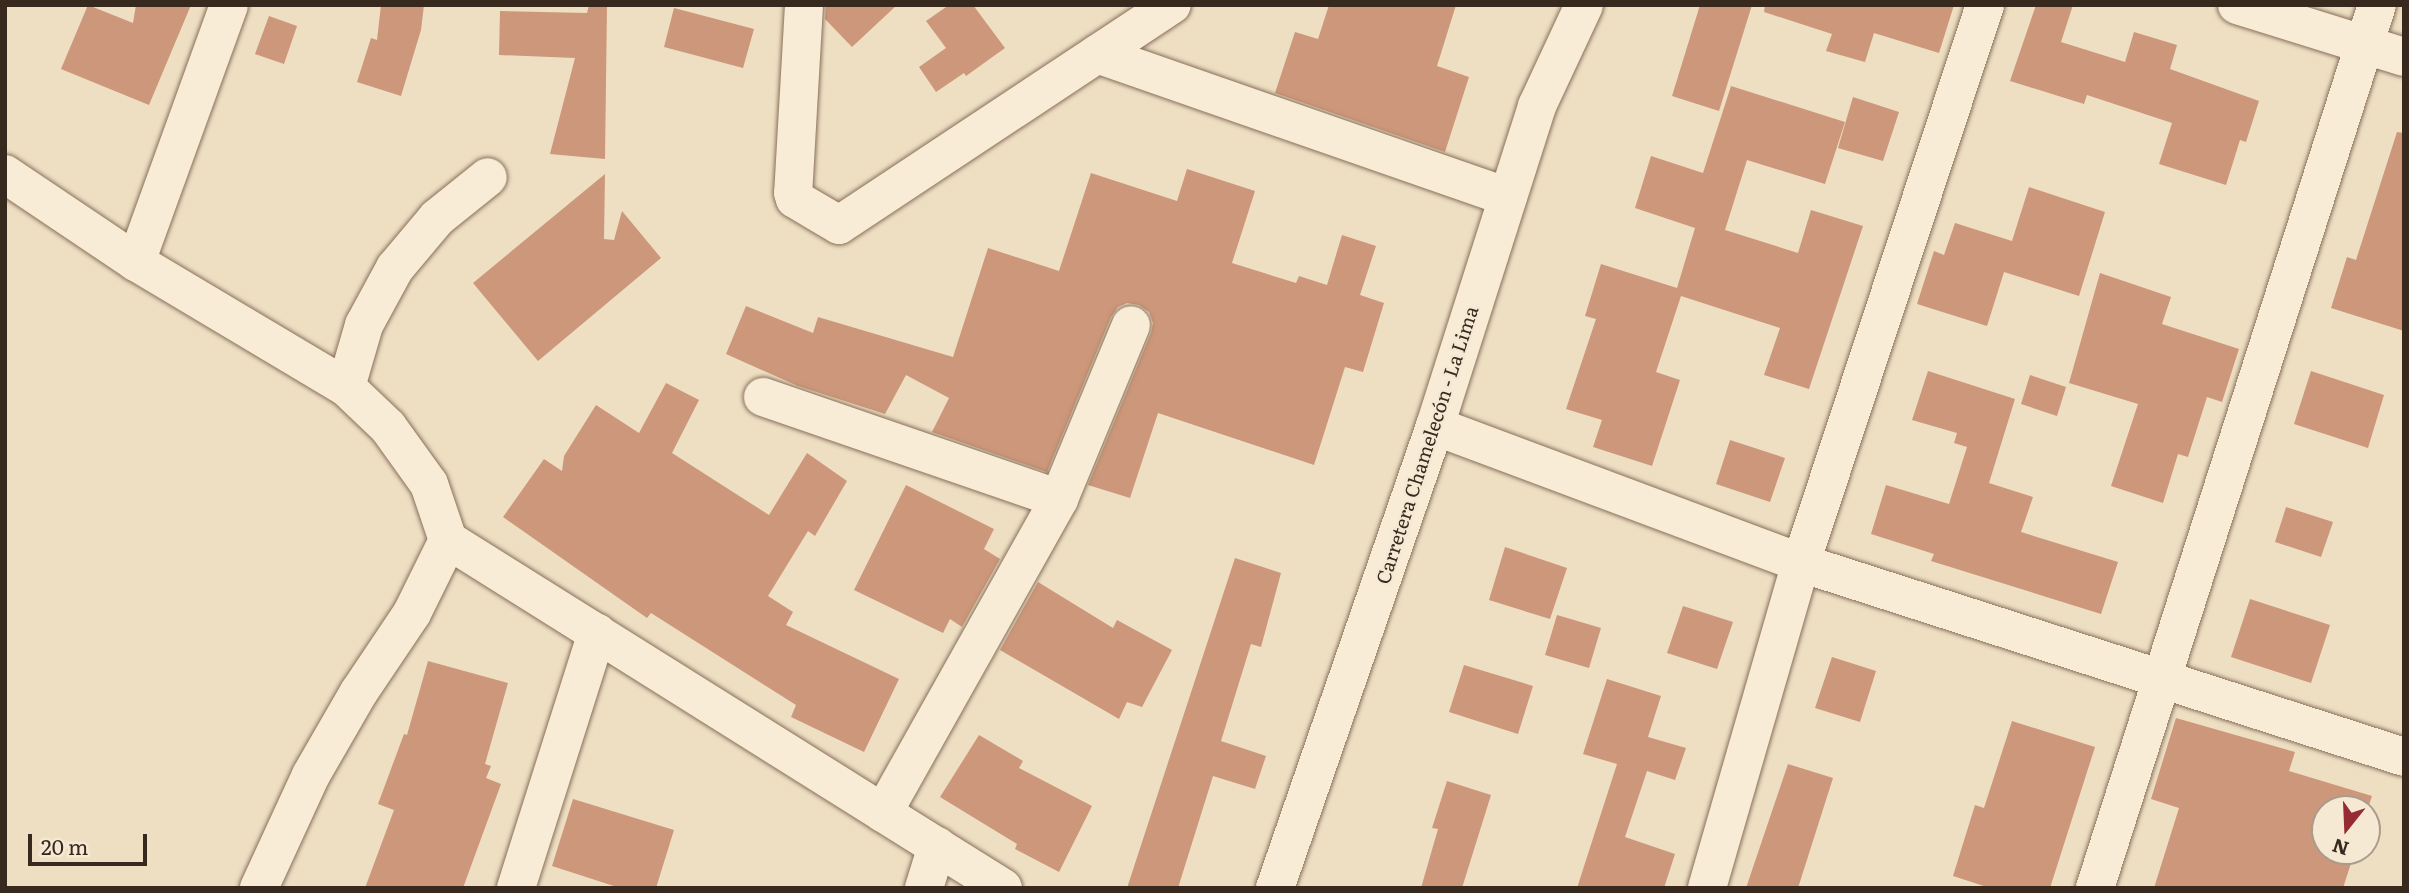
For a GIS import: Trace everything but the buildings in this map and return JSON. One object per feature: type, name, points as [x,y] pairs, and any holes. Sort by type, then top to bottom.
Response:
[{"type":"street","points":[[136,262],[229,5]]},
{"type":"street","points":[[804,5],[793,193],[795,199],[839,225],[1172,5]]},
{"type":"street","name":"Carretera Chamelecón - La Lima","points":[[1275,888],[1435,426],[1537,106],[1584,5]]},
{"type":"street","points":[[1707,888],[1801,563],[1985,5]]},
{"type":"street","points":[[2237,5],[2404,57]]},
{"type":"street","points":[[2095,888],[2377,5]]},
{"type":"street","points":[[1097,54],[1508,197]]},
{"type":"street","points":[[5,174],[136,262],[346,387],[388,427],[429,484],[448,540],[1003,888]]},
{"type":"street","points":[[346,387],[364,325],[395,268],[437,218],[488,177]]},
{"type":"street","points":[[883,813],[1059,499],[1131,325]]},
{"type":"street","points":[[763,397],[1059,499]]},
{"type":"street","points":[[1435,426],[1801,563],[2404,757]]},
{"type":"street","points":[[259,888],[311,775],[359,692],[412,613],[448,540]]},
{"type":"street","points":[[516,888],[597,633]]},
{"type":"street","points":[[924,888],[937,846]]}]
